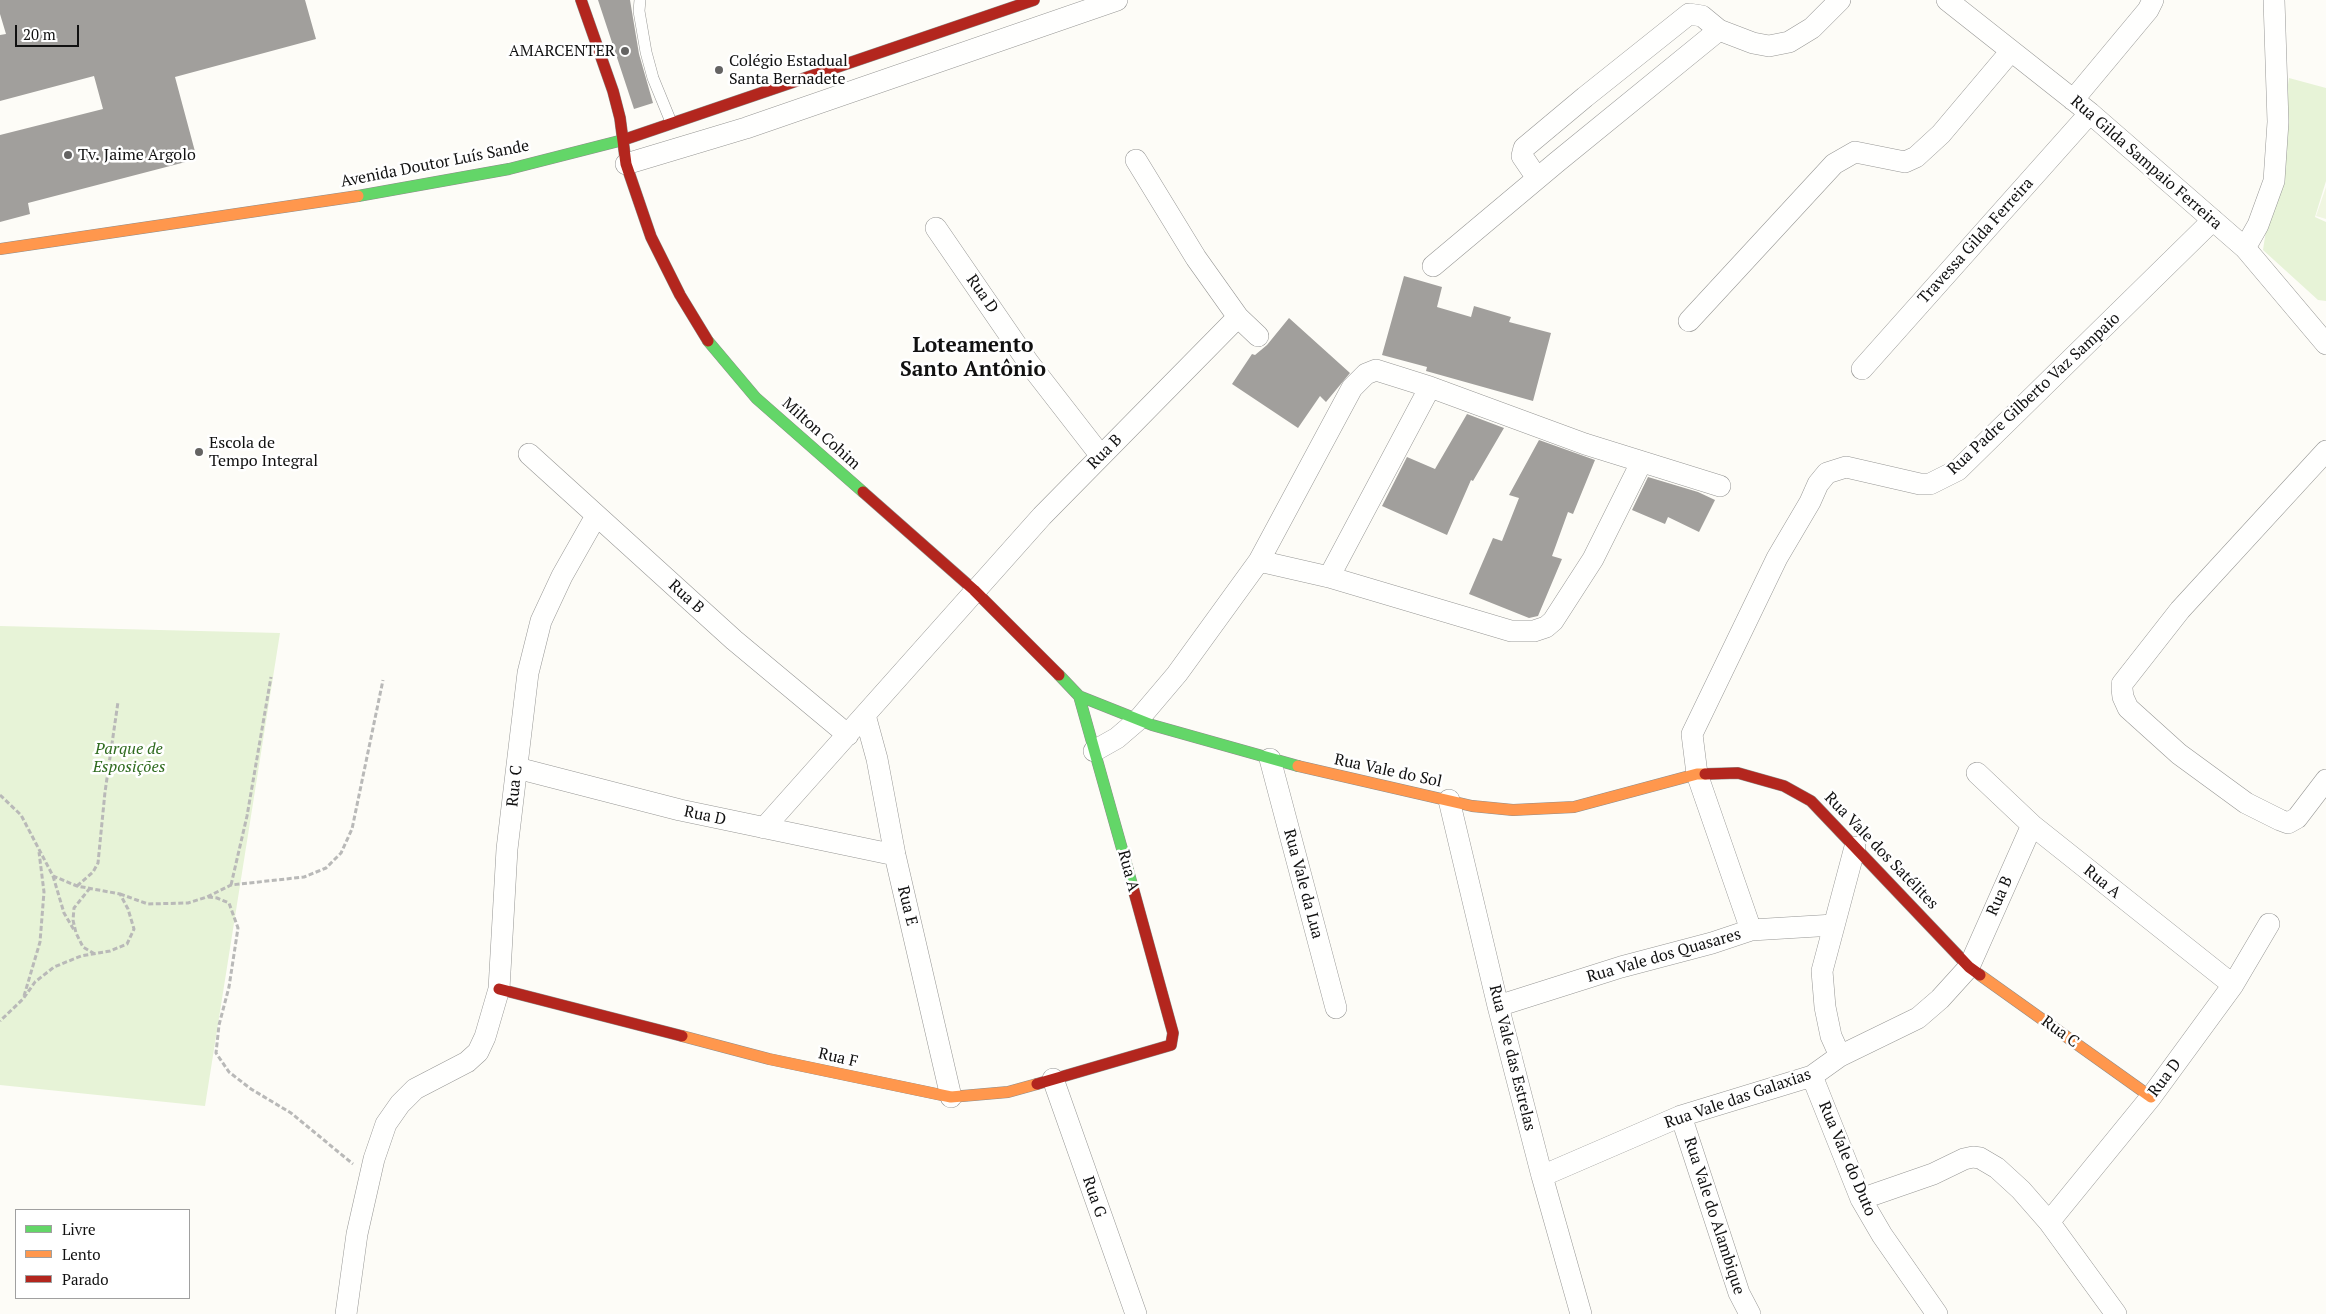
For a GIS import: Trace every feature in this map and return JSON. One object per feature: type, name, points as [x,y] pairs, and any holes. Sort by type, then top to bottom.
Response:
[{"type":"street","name":"Milton Cohim","points":[[581,0],[618,109],[626,164],[652,237],[680,295],[713,349],[756,398],[974,590],[1079,696]]},
{"type":"street","name":"Avenida Doutor Luís Sande","points":[[0,249],[348,197],[509,170],[622,140],[1034,0]]},
{"type":"street","points":[[626,164],[746,128],[1118,0]]},
{"type":"street","points":[[1537,178],[1522,156],[1524,148],[1690,14],[1702,16],[1719,30],[1753,43],[1769,46],[1789,42],[1812,28],[1840,0]]},
{"type":"street","name":"Rua Gilda Sampaio Ferreira","points":[[1947,0],[2090,113],[2244,248],[2326,344]]},
{"type":"street","points":[[2073,100],[2148,10],[2153,0]]},
{"type":"street","points":[[2244,248],[2258,226],[2274,181],[2278,122],[2274,0]]},
{"type":"street","points":[[1433,266],[1537,178],[1719,30]]},
{"type":"street","points":[[1689,321],[1834,164],[1855,152],[1905,162],[1916,157],[1941,134],[2011,50]]},
{"type":"street","name":"Travessa Gilda Ferreira","points":[[1862,368],[2090,113]]},
{"type":"street","points":[[1136,160],[1196,258],[1238,317],[1258,336]]},
{"type":"street","name":"Rua Padre Gilberto Vaz Sampaio","points":[[1751,930],[1698,774],[1693,751],[1692,734],[1777,558],[1825,475],[1833,469],[1846,466],[1920,484],[1930,484],[1958,470],[2213,220]]},
{"type":"street","name":"Rua D","points":[[936,228],[1028,362],[1101,456]]},
{"type":"street","name":"Rua B","points":[[764,828],[974,590],[1101,456],[1238,317]]},
{"type":"street","points":[[1094,751],[1117,738],[1138,720],[1159,697],[1258,561],[1352,388],[1360,379],[1376,370],[1430,387],[1585,444],[1720,486]]},
{"type":"street","points":[[1329,577],[1430,387]]},
{"type":"street","points":[[2326,451],[2180,610],[2122,684],[2122,697],[2128,708],[2179,754],[2246,803],[2280,820],[2288,823],[2297,818],[2326,780]]},
{"type":"street","name":"Rua B","points":[[529,454],[734,640],[848,735]]},
{"type":"street","points":[[1258,561],[1329,577],[1511,631],[1528,632],[1546,627],[1553,621],[1593,559],[1640,467],[1639,461]]},
{"type":"street","name":"Rua C","points":[[370,1179],[386,1124],[400,1104],[415,1089],[467,1062],[478,1052],[481,1046],[499,988],[507,849],[518,768],[518,741],[528,673],[541,621],[562,576],[596,516]]},
{"type":"street","name":"Rua Vale do Sol","points":[[1079,696],[1138,720],[1270,759],[1318,772],[1400,788],[1472,806],[1513,810],[1574,807],[1698,774]]},
{"type":"street","name":"Rua A","points":[[1079,696],[1164,999],[1173,1033],[1172,1045]]},
{"type":"street","name":"Rua E","points":[[865,715],[951,1097]]},
{"type":"street","name":"Rua Vale da Lua","points":[[1270,759],[1336,1008]]},
{"type":"street","name":"Rua D","points":[[518,768],[680,810],[895,855]]},
{"type":"street","name":"Rua A","points":[[1977,772],[2032,825],[2233,985]]},
{"type":"street","name":"Rua Vale dos Satélites","points":[[1698,774],[1738,773],[1784,786],[1811,801],[1969,967]]},
{"type":"street","name":"Rua Vale das Estrelas","points":[[1449,800],[1498,1006],[1542,1176],[1581,1314]]},
{"type":"street","name":"Rua B","points":[[1969,967],[2032,825]]},
{"type":"street","points":[[1840,1056],[1831,1036],[1828,1022],[1822,971],[1855,847]]},
{"type":"street","name":"Rua D","points":[[2048,1222],[2151,1098],[2233,985],[2269,924]]},
{"type":"street","name":"Rua Vale dos Quasares","points":[[1498,1006],[1621,967],[1712,943],[1751,930],[1834,925]]},
{"type":"street","name":"Rua C","points":[[1969,967],[2151,1098]]},
{"type":"street","name":"Rua Vale das Galaxias","points":[[1542,1176],[1681,1116],[1812,1076],[1840,1056],[1918,1018],[1940,999],[1969,967]]},
{"type":"street","name":"Rua F","points":[[499,988],[769,1059],[951,1097],[1008,1092],[1172,1045]]},
{"type":"street","name":"Rua Vale do Duto","points":[[1812,1076],[1861,1199],[1882,1235],[1937,1314]]},
{"type":"street","name":"Rua G","points":[[1053,1079],[1136,1314]]},
{"type":"street","name":"Rua Vale do Alambique","points":[[1681,1116],[1739,1293],[1750,1314]]},
{"type":"street","points":[[1861,1199],[1933,1174],[1964,1159],[1973,1157],[1997,1168],[2021,1190],[2048,1222],[2116,1314]]},
{"type":"street","points":[[346,1314],[357,1234],[370,1179]]},
{"type":"lane","points":[[640,0],[646,52],[653,78],[671,122]]},
{"type":"path","points":[[231,885],[247,816],[271,677]]},
{"type":"path","points":[[53,876],[77,886],[120,894],[148,904],[188,903],[207,898],[231,885],[304,877],[326,868],[341,853],[352,829],[383,680]]},
{"type":"path","points":[[77,886],[93,872],[98,863],[105,792],[118,702]]},
{"type":"path","points":[[0,795],[21,815],[53,876],[64,913],[84,948],[95,954]]},
{"type":"path","points":[[23,999],[40,942],[44,892],[39,850]]},
{"type":"path","points":[[76,932],[73,920],[74,908],[90,888]]},
{"type":"path","points":[[0,1021],[23,999],[35,982],[54,967],[81,956],[110,952],[127,944],[134,929],[120,894]]},
{"type":"path","points":[[207,898],[217,898],[229,903],[238,928],[229,987],[219,1025],[216,1054],[229,1072],[251,1089],[291,1113],[370,1179]]},
{"type":"green space","points":[[2289,78],[2326,88],[2326,181],[2315,217],[2326,222],[2326,301],[2318,300],[2263,250]]},
{"type":"green space","points":[[2326,187],[2326,219],[2316,216]]},
{"type":"green space","name":"Parque de Esposições","points":[[0,626],[280,633],[205,1106],[0,1085]]},
{"type":"building","points":[[0,0],[305,0],[316,39],[175,77],[197,159],[28,203],[30,214],[0,222],[0,135],[103,109],[94,76],[0,101],[0,35],[6,34],[0,14]]},
{"type":"building","name":"AMARCENTER","points":[[598,0],[630,0],[639,54],[653,103],[634,109]]},
{"type":"building","points":[[1404,276],[1442,287],[1437,307],[1471,317],[1474,306],[1511,317],[1509,322],[1551,333],[1533,401],[1426,371],[1427,367],[1382,355]]},
{"type":"building","points":[[1289,318],[1350,373],[1326,402],[1320,396],[1298,428],[1232,384],[1252,354],[1255,355],[1267,345]]},
{"type":"building","points":[[1467,414],[1504,428],[1473,481],[1471,480],[1447,535],[1382,506],[1407,457],[1435,469]]},
{"type":"building","points":[[1539,440],[1595,460],[1573,514],[1568,512],[1552,556],[1562,559],[1538,616],[1529,618],[1469,594],[1493,538],[1502,541],[1519,498],[1509,495]]},
{"type":"building","points":[[1648,477],[1698,492],[1715,500],[1699,532],[1668,517],[1665,524],[1632,510]]},
{"type":"traffic: fast","points":[[358,196],[509,169],[623,140]]},
{"type":"traffic: fast","points":[[708,341],[756,398],[863,492]]},
{"type":"traffic: fast","points":[[1059,675],[1079,696],[1152,725],[1298,766]]},
{"type":"traffic: fast","points":[[1079,696],[1133,888]]},
{"type":"traffic: slow","points":[[0,249],[358,196]]},
{"type":"traffic: slow","points":[[1298,766],[1472,806],[1513,810],[1574,807],[1697,774],[1705,774]]},
{"type":"traffic: slow","points":[[1980,975],[2151,1097]]},
{"type":"traffic: slow","points":[[682,1036],[769,1059],[951,1097],[1008,1092],[1037,1084]]},
{"type":"traffic: jam","points":[[581,0],[613,91],[620,118],[626,164],[651,237],[680,295],[708,341]]},
{"type":"traffic: jam","points":[[623,140],[1034,0]]},
{"type":"traffic: jam","points":[[863,492],[974,590],[1059,675]]},
{"type":"traffic: jam","points":[[1705,774],[1738,773],[1784,786],[1811,801],[1969,967],[1980,975]]},
{"type":"traffic: jam","points":[[1037,1084],[1171,1045],[1173,1033],[1133,888]]},
{"type":"traffic: jam","points":[[499,989],[682,1036]]},
{"type":"place","name":"AMARCENTER","points":[[625,51]]},
{"type":"place","name":"Colégio Estadual Santa Bernadete","points":[[719,70]]},
{"type":"place","name":"Tv. Jaime Argolo","points":[[68,155]]},
{"type":"place","name":"Escola de Tempo Integral","points":[[199,452]]},
{"type":"district","name":"Loteamento Santo Antônio","points":[[973,358]]}]
